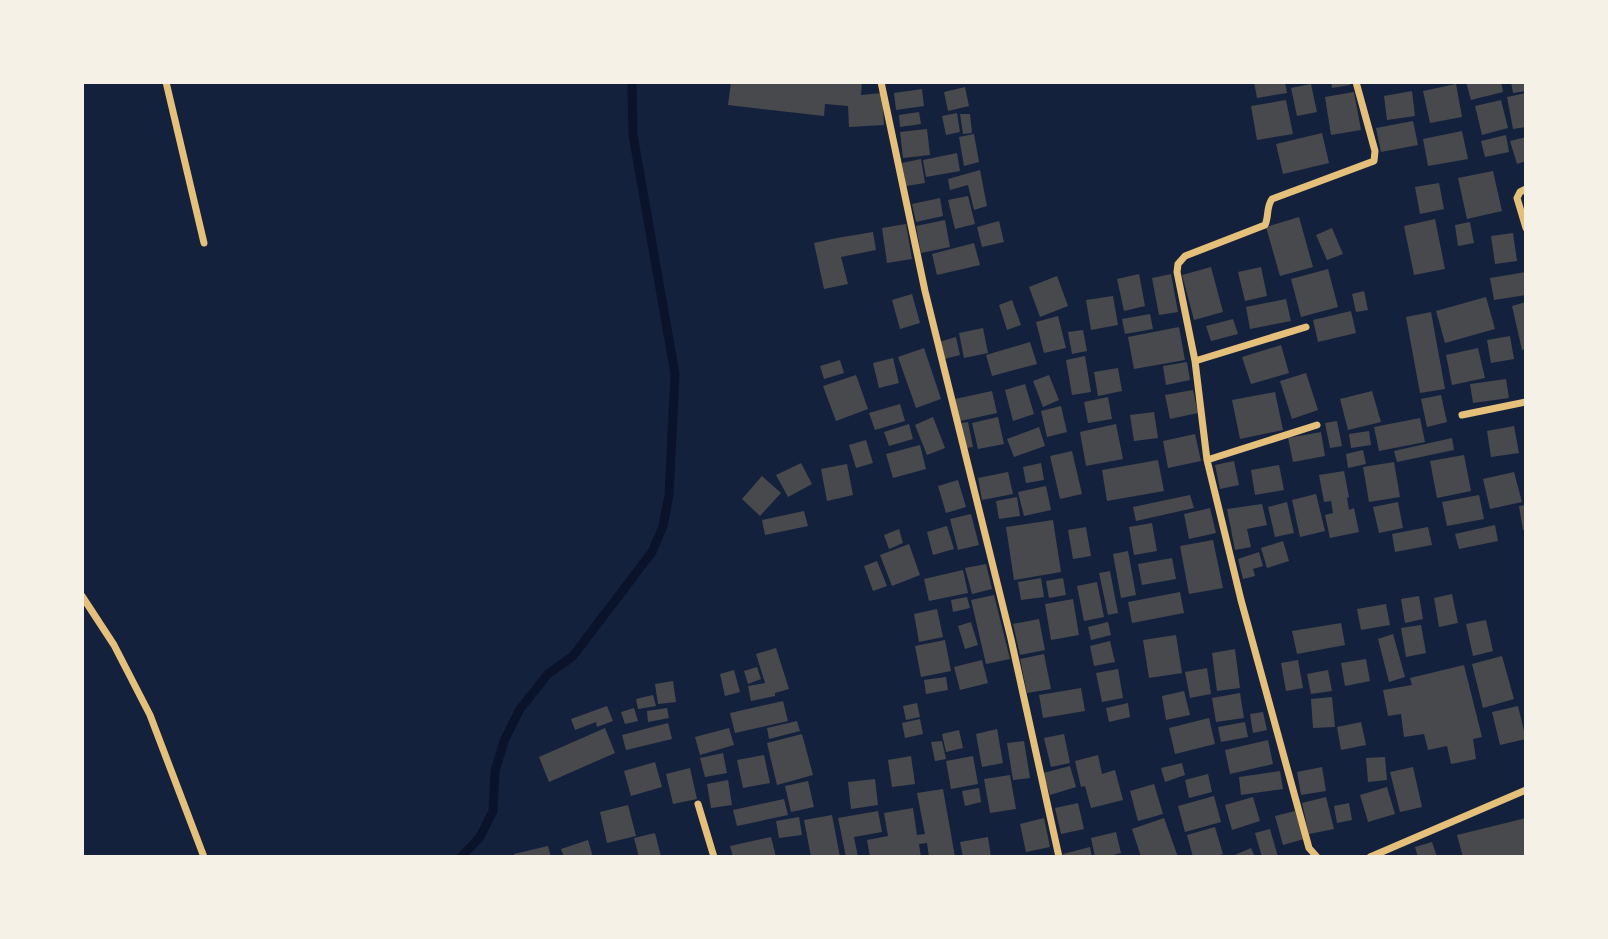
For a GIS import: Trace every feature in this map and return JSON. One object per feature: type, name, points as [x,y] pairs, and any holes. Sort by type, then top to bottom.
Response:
[{"type":"street","points":[[166,82],[204,243]]},
{"type":"street","points":[[881,82],[925,290],[1012,639],[1059,857]]},
{"type":"street","points":[[1317,857],[1309,848],[1241,600],[1208,460],[1195,361],[1177,272],[1178,264],[1185,257],[1265,225],[1268,205],[1272,199],[1374,161],[1375,151],[1356,82]]},
{"type":"street","points":[[1526,189],[1520,192],[1517,198],[1526,228]]},
{"type":"street","points":[[1195,361],[1306,327]]},
{"type":"street","points":[[1462,415],[1526,402]]},
{"type":"street","points":[[1208,460],[1317,425]]},
{"type":"street","points":[[82,596],[114,645],[150,715],[204,857]]},
{"type":"street","points":[[1370,857],[1526,789]]},
{"type":"street","points":[[698,804],[713,857]]},
{"type":"building","points":[[731,82],[862,82],[861,95],[882,93],[884,125],[849,127],[848,106],[825,104],[824,116],[728,105]]},
{"type":"building","points":[[1254,82],[1285,82],[1287,93],[1257,98]]},
{"type":"building","points":[[1331,82],[1349,82],[1350,85],[1332,88]]},
{"type":"building","points":[[1466,82],[1501,82],[1503,92],[1471,100]]},
{"type":"building","points":[[1511,82],[1526,82],[1526,91],[1513,93]]},
{"type":"building","points":[[1311,84],[1317,112],[1297,116],[1291,88]]},
{"type":"building","points":[[1456,84],[1462,117],[1430,123],[1423,91]]},
{"type":"building","points":[[965,87],[969,106],[948,111],[944,92]]},
{"type":"building","points":[[922,89],[924,106],[896,110],[894,93]]},
{"type":"building","points":[[1412,91],[1415,116],[1387,120],[1384,96]]},
{"type":"building","points":[[1354,92],[1361,130],[1331,135],[1325,97]]},
{"type":"building","points":[[1526,93],[1526,127],[1513,129],[1507,97]]},
{"type":"building","points":[[1286,100],[1293,134],[1257,140],[1251,106]]},
{"type":"building","points":[[1501,100],[1508,128],[1482,135],[1475,106]]},
{"type":"building","points":[[919,112],[921,124],[900,127],[899,115]]},
{"type":"building","points":[[957,113],[960,132],[946,135],[942,116]]},
{"type":"building","points":[[960,114],[970,114],[972,133],[963,134]]},
{"type":"building","points":[[1413,121],[1418,145],[1381,152],[1376,128]]},
{"type":"building","points":[[927,129],[930,155],[903,158],[900,132]]},
{"type":"building","points":[[1462,131],[1468,159],[1428,166],[1423,139]]},
{"type":"building","points":[[1322,133],[1329,163],[1283,174],[1276,144]]},
{"type":"building","points":[[974,134],[979,162],[964,166],[959,137]]},
{"type":"building","points":[[1506,135],[1509,152],[1485,157],[1481,141]]},
{"type":"building","points":[[1526,137],[1526,161],[1517,164],[1510,141]]},
{"type":"building","points":[[957,153],[960,171],[926,177],[923,160]]},
{"type":"building","points":[[921,159],[925,183],[906,186],[902,163]]},
{"type":"building","points":[[980,170],[987,206],[974,210],[968,185],[950,190],[948,179]]},
{"type":"building","points":[[1493,171],[1502,211],[1467,219],[1458,178]]},
{"type":"building","points":[[1439,183],[1444,209],[1420,214],[1415,187]]},
{"type":"building","points":[[968,196],[975,224],[955,229],[948,200]]},
{"type":"building","points":[[940,198],[943,216],[916,222],[912,204]]},
{"type":"building","points":[[1299,217],[1313,267],[1280,276],[1266,227]]},
{"type":"building","points":[[1435,219],[1445,269],[1414,275],[1404,226]]},
{"type":"building","points":[[945,220],[950,247],[921,253],[916,226]]},
{"type":"building","points":[[999,221],[1004,242],[982,247],[977,227]]},
{"type":"building","points":[[1470,222],[1474,243],[1458,246],[1455,225]]},
{"type":"building","points":[[906,224],[912,259],[887,263],[882,228]]},
{"type":"building","points":[[1332,228],[1343,254],[1327,260],[1316,235]]},
{"type":"building","points":[[873,232],[876,250],[841,257],[848,284],[824,289],[814,243]]},
{"type":"building","points":[[1513,233],[1517,261],[1495,264],[1491,236]]},
{"type":"building","points":[[974,243],[980,265],[937,275],[932,254]]},
{"type":"building","points":[[1211,267],[1223,312],[1194,320],[1182,275]]},
{"type":"building","points":[[1261,267],[1267,296],[1245,301],[1238,272]]},
{"type":"building","points":[[1328,269],[1338,307],[1301,317],[1291,279]]},
{"type":"building","points":[[1526,272],[1526,295],[1494,300],[1490,278]]},
{"type":"building","points":[[1139,274],[1145,306],[1124,311],[1117,279]]},
{"type":"building","points":[[1171,274],[1178,312],[1159,315],[1152,278]]},
{"type":"building","points":[[1057,276],[1068,306],[1040,317],[1029,287]]},
{"type":"building","points":[[1364,291],[1368,310],[1356,312],[1352,294]]},
{"type":"building","points":[[912,294],[920,323],[900,329],[892,300]]},
{"type":"building","points":[[1113,296],[1118,325],[1091,330],[1086,300]]},
{"type":"building","points":[[1486,297],[1495,329],[1445,343],[1436,311]]},
{"type":"building","points":[[1286,299],[1291,321],[1250,329],[1246,307]]},
{"type":"building","points":[[1012,300],[1021,325],[1007,330],[999,305]]},
{"type":"building","points":[[1526,302],[1526,349],[1522,350],[1512,306]]},
{"type":"building","points":[[1351,311],[1356,333],[1318,342],[1313,320]]},
{"type":"building","points":[[1431,312],[1445,389],[1420,393],[1406,317]]},
{"type":"building","points":[[1150,314],[1153,329],[1125,334],[1122,319]]},
{"type":"building","points":[[1058,316],[1066,348],[1044,353],[1036,322]]},
{"type":"building","points":[[1233,319],[1238,334],[1211,341],[1206,326]]},
{"type":"building","points":[[1179,327],[1185,360],[1134,369],[1128,337]]},
{"type":"building","points":[[983,328],[988,353],[964,358],[959,333]]},
{"type":"building","points":[[1083,330],[1087,351],[1072,354],[1068,332]]},
{"type":"building","points":[[1510,336],[1514,359],[1491,363],[1487,340]]},
{"type":"building","points":[[956,337],[960,355],[944,359],[939,342]]},
{"type":"building","points":[[1030,342],[1037,364],[992,376],[986,355]]},
{"type":"building","points":[[1281,345],[1289,373],[1251,384],[1242,357]]},
{"type":"building","points":[[924,348],[941,399],[916,408],[898,357]]},
{"type":"building","points":[[1478,348],[1485,378],[1452,385],[1446,355]]},
{"type":"building","points":[[1085,356],[1091,392],[1072,395],[1066,360]]},
{"type":"building","points":[[893,358],[899,383],[879,388],[873,363]]},
{"type":"building","points":[[840,360],[844,373],[824,379],[820,366]]},
{"type":"building","points":[[1187,362],[1190,380],[1166,385],[1163,366]]},
{"type":"building","points":[[1118,368],[1122,391],[1098,396],[1094,372]]},
{"type":"building","points":[[1306,373],[1318,410],[1292,419],[1280,381]]},
{"type":"building","points":[[856,375],[868,409],[836,421],[823,386]]},
{"type":"building","points":[[1049,375],[1059,400],[1043,407],[1033,381]]},
{"type":"building","points":[[1506,379],[1509,398],[1473,403],[1470,384]]},
{"type":"building","points":[[1025,384],[1034,414],[1013,421],[1005,390]]},
{"type":"building","points":[[1193,390],[1198,413],[1170,419],[1165,395]]},
{"type":"building","points":[[992,391],[997,413],[960,421],[955,399]]},
{"type":"building","points":[[1372,391],[1381,422],[1348,430],[1340,399]]},
{"type":"building","points":[[1275,392],[1283,430],[1240,439],[1232,400]]},
{"type":"building","points":[[1441,395],[1447,422],[1427,427],[1421,399]]},
{"type":"building","points":[[1108,397],[1112,419],[1088,423],[1084,402]]},
{"type":"building","points":[[900,404],[905,421],[875,430],[869,413]]},
{"type":"building","points":[[1061,406],[1067,432],[1047,437],[1041,411]]},
{"type":"building","points":[[1154,412],[1158,438],[1134,441],[1130,415]]},
{"type":"building","points":[[933,417],[945,448],[927,455],[915,425]]},
{"type":"building","points":[[998,417],[1004,444],[978,449],[972,423]]},
{"type":"building","points":[[1420,418],[1425,442],[1379,451],[1374,427]]},
{"type":"building","points":[[1337,421],[1342,446],[1330,448],[1325,423]]},
{"type":"building","points":[[968,422],[973,447],[966,448],[961,423]]},
{"type":"building","points":[[909,424],[913,439],[889,446],[884,432]]},
{"type":"building","points":[[1116,424],[1123,459],[1086,466],[1080,432]]},
{"type":"building","points":[[1514,426],[1519,453],[1491,457],[1487,431]]},
{"type":"building","points":[[1039,427],[1045,446],[1014,457],[1007,439]]},
{"type":"building","points":[[1369,431],[1371,445],[1351,448],[1349,434]]},
{"type":"building","points":[[1321,432],[1325,456],[1293,462],[1288,438]]},
{"type":"building","points":[[1195,434],[1201,461],[1168,468],[1163,441]]},
{"type":"building","points":[[1452,438],[1454,450],[1397,462],[1394,451]]},
{"type":"building","points":[[866,440],[873,463],[856,468],[849,445]]},
{"type":"building","points":[[920,445],[926,469],[893,478],[886,454]]},
{"type":"building","points":[[1363,450],[1366,464],[1348,468],[1346,454]]},
{"type":"building","points":[[1072,451],[1082,494],[1060,499],[1050,456]]},
{"type":"building","points":[[1464,455],[1471,491],[1437,498],[1430,461]]},
{"type":"building","points":[[1158,460],[1164,491],[1107,501],[1102,470]]},
{"type":"building","points":[[1234,461],[1239,485],[1220,489],[1215,465]]},
{"type":"building","points":[[1394,462],[1400,497],[1369,502],[1363,467]]},
{"type":"building","points":[[801,463],[812,484],[788,497],[776,475]]},
{"type":"building","points":[[1041,463],[1044,480],[1026,483],[1023,467]]},
{"type":"building","points":[[847,464],[853,495],[827,501],[821,469]]},
{"type":"building","points":[[1279,465],[1284,490],[1255,495],[1251,470]]},
{"type":"building","points":[[1344,471],[1349,510],[1354,508],[1359,532],[1330,538],[1325,515],[1333,513],[1331,501],[1324,502],[1319,475]]},
{"type":"building","points":[[1008,472],[1013,494],[982,500],[978,478]]},
{"type":"building","points":[[1514,472],[1522,502],[1490,509],[1483,479]]},
{"type":"building","points":[[762,476],[781,493],[760,516],[742,499]]},
{"type":"building","points":[[958,480],[966,507],[946,513],[938,486]]},
{"type":"building","points":[[1046,486],[1051,510],[1024,516],[1018,492]]},
{"type":"building","points":[[1316,494],[1325,531],[1300,537],[1292,500]]},
{"type":"building","points":[[1190,495],[1194,508],[1136,521],[1133,507]]},
{"type":"building","points":[[1479,495],[1484,519],[1447,526],[1442,502]]},
{"type":"building","points":[[1017,497],[1020,516],[999,519],[996,501]]},
{"type":"building","points":[[1287,502],[1294,533],[1275,537],[1268,507]]},
{"type":"building","points":[[1398,502],[1403,528],[1379,533],[1373,507]]},
{"type":"building","points":[[1262,504],[1267,525],[1247,529],[1251,547],[1235,550],[1227,509]]},
{"type":"building","points":[[1526,505],[1526,529],[1523,530],[1519,506]]},
{"type":"building","points":[[1210,508],[1216,533],[1189,539],[1184,514]]},
{"type":"building","points":[[804,511],[808,526],[765,535],[762,520]]},
{"type":"building","points":[[971,514],[979,545],[958,550],[950,519]]},
{"type":"building","points":[[1053,520],[1061,572],[1014,580],[1006,527]]},
{"type":"building","points":[[1152,523],[1157,551],[1134,555],[1129,527]]},
{"type":"building","points":[[1495,525],[1498,541],[1459,549],[1455,534]]},
{"type":"building","points":[[947,526],[954,549],[933,555],[927,532]]},
{"type":"building","points":[[1086,527],[1091,556],[1073,559],[1068,530]]},
{"type":"building","points":[[1428,527],[1432,545],[1395,552],[1392,534]]},
{"type":"building","points":[[899,529],[903,543],[889,549],[884,535]]},
{"type":"building","points":[[1213,540],[1223,588],[1189,594],[1180,546]]},
{"type":"building","points":[[1283,541],[1289,561],[1267,568],[1261,548]]},
{"type":"building","points":[[909,544],[920,575],[892,586],[880,555]]},
{"type":"building","points":[[1128,551],[1136,595],[1121,598],[1113,554]]},
{"type":"building","points":[[1259,552],[1263,566],[1253,569],[1255,576],[1243,579],[1238,559]]},
{"type":"building","points":[[1172,558],[1176,579],[1142,585],[1138,564]]},
{"type":"building","points":[[877,561],[887,586],[873,591],[864,566]]},
{"type":"building","points":[[986,564],[992,589],[972,594],[965,568]]},
{"type":"building","points":[[963,570],[968,593],[929,601],[924,579]]},
{"type":"building","points":[[1110,571],[1118,613],[1108,615],[1099,573]]},
{"type":"building","points":[[1041,578],[1044,597],[1021,600],[1018,582]]},
{"type":"building","points":[[1063,578],[1066,595],[1049,598],[1046,581]]},
{"type":"building","points":[[1097,582],[1104,617],[1084,621],[1077,586]]},
{"type":"building","points":[[1180,592],[1184,613],[1132,623],[1128,602]]},
{"type":"building","points":[[1452,594],[1458,623],[1439,627],[1434,598]]},
{"type":"building","points":[[994,595],[1010,659],[986,664],[971,600]]},
{"type":"building","points":[[1419,596],[1423,619],[1405,623],[1401,599]]},
{"type":"building","points":[[967,597],[970,608],[953,612],[951,600]]},
{"type":"building","points":[[1073,599],[1079,635],[1051,640],[1045,604]]},
{"type":"building","points":[[1386,604],[1390,625],[1361,630],[1357,609]]},
{"type":"building","points":[[937,609],[943,637],[919,642],[914,614]]},
{"type":"building","points":[[1039,619],[1045,650],[1020,655],[1013,624]]},
{"type":"building","points":[[1486,620],[1493,651],[1473,656],[1466,624]]},
{"type":"building","points":[[971,622],[978,645],[965,649],[958,626]]},
{"type":"building","points":[[1108,622],[1111,635],[1091,640],[1088,627]]},
{"type":"building","points":[[1341,623],[1345,645],[1297,654],[1292,631]]},
{"type":"building","points":[[1421,625],[1426,653],[1406,657],[1401,628]]},
{"type":"building","points":[[1393,634],[1405,677],[1389,682],[1378,639]]},
{"type":"building","points":[[1176,635],[1182,673],[1149,678],[1143,640]]},
{"type":"building","points":[[945,640],[951,671],[921,677],[915,646]]},
{"type":"building","points":[[1110,641],[1115,662],[1094,666],[1090,646]]},
{"type":"building","points":[[776,648],[789,689],[775,693],[775,696],[751,701],[748,686],[765,683],[756,654]]},
{"type":"building","points":[[1235,649],[1240,688],[1217,691],[1212,653]]},
{"type":"building","points":[[1044,654],[1051,689],[1027,693],[1020,659]]},
{"type":"building","points":[[1502,656],[1514,699],[1483,708],[1472,664]]},
{"type":"building","points":[[1366,659],[1370,681],[1345,686],[1341,663]]},
{"type":"building","points":[[982,660],[988,683],[960,690],[954,667]]},
{"type":"building","points":[[1298,660],[1303,688],[1286,691],[1281,663]]},
{"type":"building","points":[[1464,665],[1482,737],[1473,739],[1476,759],[1451,764],[1447,746],[1428,750],[1424,734],[1404,737],[1401,714],[1388,716],[1383,690],[1412,685],[1410,678]]},
{"type":"building","points":[[757,667],[761,679],[748,684],[744,671]]},
{"type":"building","points":[[1207,668],[1211,694],[1190,698],[1185,672]]},
{"type":"building","points":[[1118,669],[1123,698],[1102,702],[1096,673]]},
{"type":"building","points":[[734,670],[740,692],[725,696],[720,674]]},
{"type":"building","points":[[1328,670],[1332,691],[1311,694],[1307,674]]},
{"type":"building","points":[[946,677],[948,690],[926,694],[924,680]]},
{"type":"building","points":[[673,681],[676,702],[658,704],[655,684]]},
{"type":"building","points":[[1081,688],[1085,711],[1043,718],[1039,695]]},
{"type":"building","points":[[1184,691],[1190,715],[1166,720],[1162,696]]},
{"type":"building","points":[[1240,693],[1244,718],[1216,722],[1212,698]]},
{"type":"building","points":[[653,695],[656,706],[638,709],[636,699]]},
{"type":"building","points":[[1332,697],[1335,727],[1313,728],[1311,699]]},
{"type":"building","points":[[783,701],[788,721],[735,733],[730,713]]},
{"type":"building","points":[[917,703],[920,717],[906,720],[903,706]]},
{"type":"building","points":[[1128,703],[1130,717],[1109,722],[1106,708]]},
{"type":"building","points":[[607,706],[613,721],[597,727],[596,722],[575,730],[571,719]]},
{"type":"building","points":[[1518,706],[1526,739],[1500,745],[1492,712]]},
{"type":"building","points":[[634,708],[638,721],[625,724],[621,712]]},
{"type":"building","points":[[667,708],[669,718],[648,722],[647,711]]},
{"type":"building","points":[[1263,712],[1267,730],[1253,733],[1250,714]]},
{"type":"building","points":[[1209,718],[1215,744],[1175,754],[1169,728]]},
{"type":"building","points":[[920,719],[923,734],[905,738],[902,723]]},
{"type":"building","points":[[797,721],[800,731],[769,739],[767,728]]},
{"type":"building","points":[[1245,722],[1248,737],[1221,742],[1218,727]]},
{"type":"building","points":[[1361,722],[1366,745],[1341,750],[1337,727]]},
{"type":"building","points":[[668,723],[672,739],[626,750],[622,735]]},
{"type":"building","points":[[605,728],[615,753],[549,782],[539,757]]},
{"type":"building","points":[[729,728],[734,745],[700,755],[695,737]]},
{"type":"building","points":[[997,729],[1003,763],[982,767],[976,734]]},
{"type":"building","points":[[959,730],[963,748],[946,752],[942,734]]},
{"type":"building","points":[[802,734],[813,775],[777,785],[767,743]]},
{"type":"building","points":[[1064,734],[1070,763],[1051,767],[1044,738]]},
{"type":"building","points":[[1268,740],[1273,764],[1230,774],[1225,750]]},
{"type":"building","points":[[942,741],[946,759],[935,761],[931,742]]},
{"type":"building","points":[[1024,741],[1030,778],[1013,780],[1007,743]]},
{"type":"building","points":[[723,753],[727,773],[705,777],[700,758]]},
{"type":"building","points":[[764,755],[770,783],[743,788],[737,760]]},
{"type":"building","points":[[1098,755],[1102,774],[1115,770],[1123,800],[1091,808],[1085,786],[1081,787],[1075,761]]},
{"type":"building","points":[[911,756],[915,784],[892,787],[888,760]]},
{"type":"building","points":[[973,756],[978,784],[951,789],[946,761]]},
{"type":"building","points":[[1385,757],[1387,780],[1368,782],[1366,758]]},
{"type":"building","points":[[655,762],[662,787],[631,796],[624,771]]},
{"type":"building","points":[[1182,763],[1185,775],[1165,782],[1161,768]]},
{"type":"building","points":[[1070,766],[1076,787],[1050,795],[1043,773]]},
{"type":"building","points":[[1322,767],[1326,791],[1301,795],[1297,772]]},
{"type":"building","points":[[1413,767],[1422,807],[1400,812],[1390,772]]},
{"type":"building","points":[[690,768],[697,799],[673,804],[666,774]]},
{"type":"building","points":[[1280,771],[1283,789],[1241,795],[1239,777]]},
{"type":"building","points":[[1208,774],[1212,792],[1189,798],[1185,780]]},
{"type":"building","points":[[1010,775],[1016,809],[990,813],[984,779]]},
{"type":"building","points":[[875,779],[878,805],[851,809],[848,782]]},
{"type":"building","points":[[728,780],[732,805],[711,808],[707,784]]},
{"type":"building","points":[[808,781],[814,807],[791,812],[785,786]]},
{"type":"building","points":[[1154,784],[1163,814],[1138,821],[1130,791]]},
{"type":"building","points":[[1387,787],[1395,814],[1368,822],[1360,795]]},
{"type":"building","points":[[979,788],[981,802],[965,806],[962,791]]},
{"type":"building","points":[[943,789],[955,857],[929,857],[927,843],[919,844],[921,857],[870,857],[867,840],[888,836],[884,813],[913,808],[917,835],[925,834],[917,793]]},
{"type":"building","points":[[1214,796],[1221,822],[1185,832],[1178,806]]},
{"type":"building","points":[[1253,797],[1260,821],[1232,830],[1225,805]]},
{"type":"building","points":[[1326,797],[1334,829],[1309,834],[1302,803]]},
{"type":"building","points":[[784,799],[788,815],[737,826],[733,810]]},
{"type":"building","points":[[1078,803],[1084,829],[1061,834],[1055,808]]},
{"type":"building","points":[[1349,803],[1352,820],[1337,823],[1334,806]]},
{"type":"building","points":[[628,805],[636,836],[607,843],[600,812]]},
{"type":"building","points":[[878,811],[882,832],[854,837],[858,857],[846,857],[838,818]]},
{"type":"building","points":[[1295,811],[1304,839],[1283,845],[1275,816]]},
{"type":"building","points":[[832,815],[840,857],[811,857],[804,820]]},
{"type":"building","points":[[799,817],[802,835],[779,838],[776,821]]},
{"type":"building","points":[[1044,818],[1050,847],[1026,852],[1020,824]]},
{"type":"building","points":[[1164,818],[1178,857],[1141,857],[1132,829]]},
{"type":"building","points":[[1526,818],[1526,857],[1463,857],[1457,835]]},
{"type":"building","points":[[1215,827],[1223,854],[1193,857],[1187,835]]},
{"type":"building","points":[[1270,829],[1278,857],[1262,857],[1255,833]]},
{"type":"building","points":[[1116,832],[1121,853],[1095,857],[1091,838]]},
{"type":"building","points":[[655,833],[661,857],[639,857],[634,838]]},
{"type":"building","points":[[771,837],[776,857],[733,857],[730,846]]},
{"type":"building","points":[[988,837],[991,857],[963,857],[960,842]]},
{"type":"building","points":[[588,840],[593,857],[564,857],[561,849]]},
{"type":"building","points":[[1432,842],[1437,857],[1418,857],[1415,847]]},
{"type":"building","points":[[548,846],[551,857],[515,857],[514,854]]},
{"type":"building","points":[[1090,847],[1092,857],[1063,857],[1063,854]]},
{"type":"building","points":[[1251,848],[1255,857],[1230,857]]},
{"type":"waterway","points":[[461,857],[480,837],[493,811],[495,771],[504,741],[520,709],[548,674],[573,656],[652,552],[663,526],[669,495],[675,374],[633,135],[632,82]]}]
